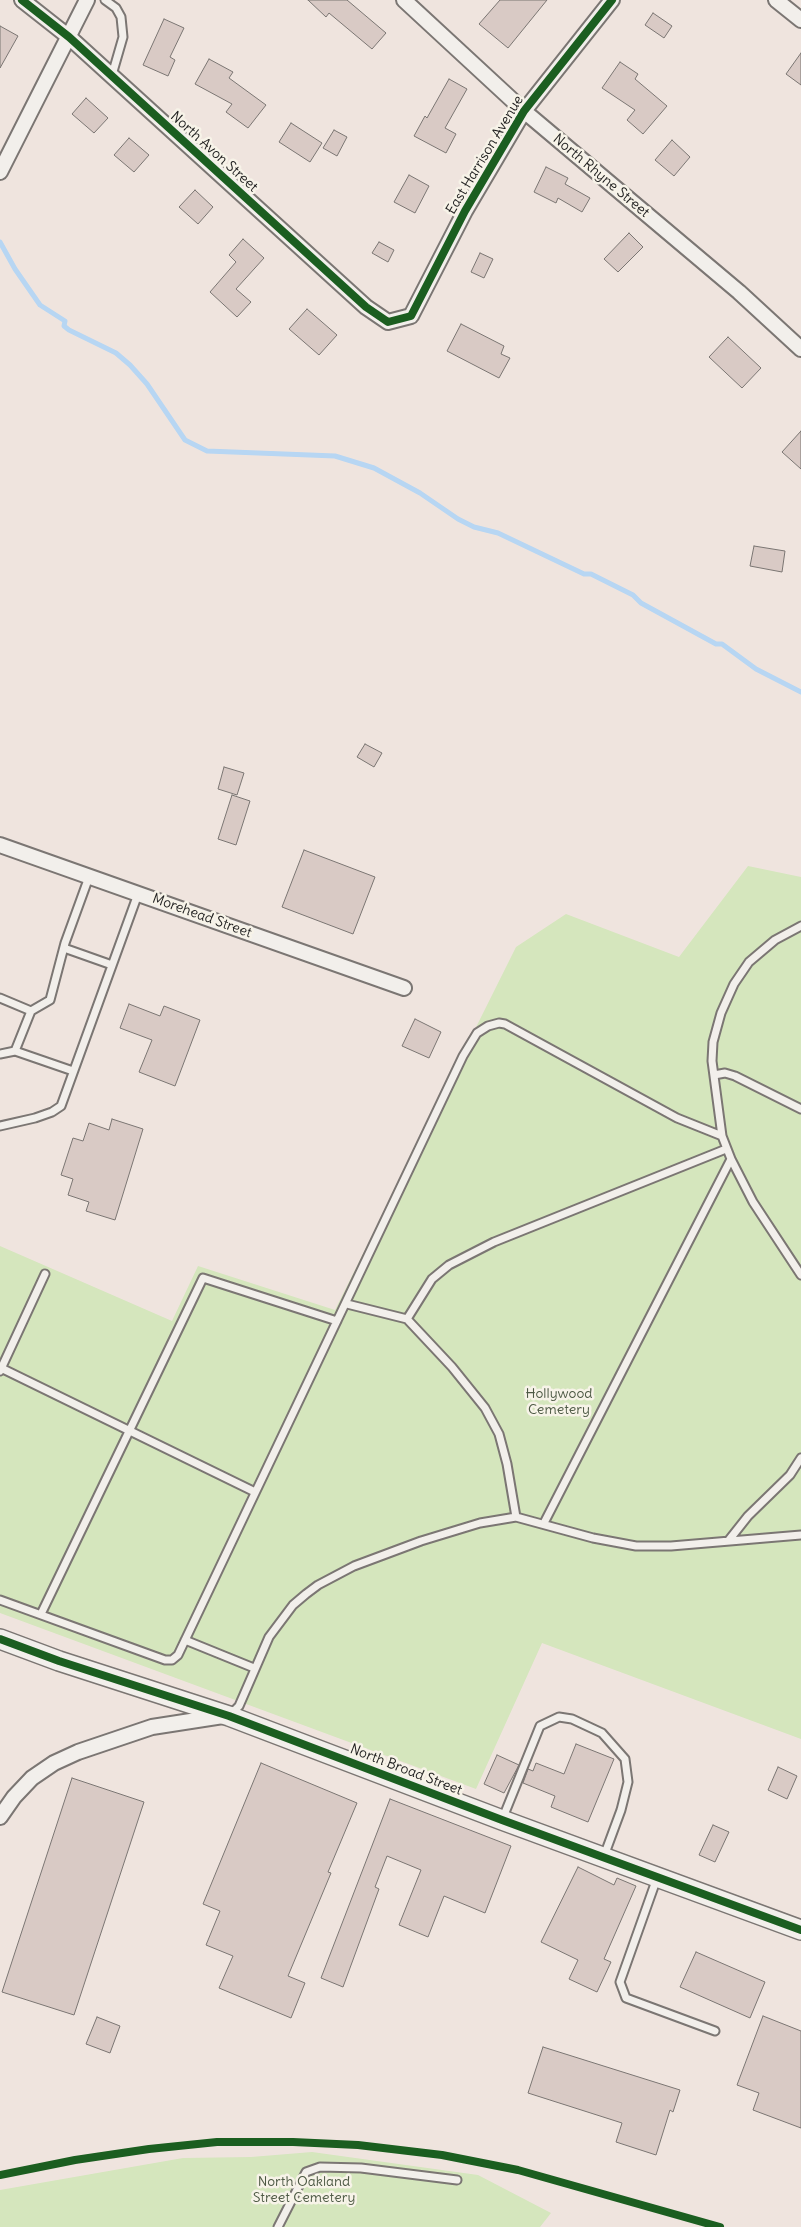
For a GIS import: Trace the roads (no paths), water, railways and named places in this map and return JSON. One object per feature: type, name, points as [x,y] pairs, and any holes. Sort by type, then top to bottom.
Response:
[{"type":"street","name":"North Avon Street","points":[[22,0],[69,37],[366,307],[388,322]]},
{"type":"street","points":[[0,172],[87,0]]},
{"type":"street","name":"North Rhyne Street","points":[[404,0],[524,111],[739,292],[801,349]]},
{"type":"street","name":"East Harrison Avenue","points":[[388,322],[411,316],[465,211],[524,111],[612,0]]},
{"type":"street","points":[[776,0],[801,20]]},
{"type":"street","name":"Morehead Street","points":[[0,845],[404,988]]},
{"type":"street","name":"North Broad Street","points":[[0,1639],[229,1716],[502,1820],[801,1930]]},
{"type":"street","points":[[0,1817],[14,1796],[32,1778],[54,1763],[78,1752],[152,1728],[229,1716]]},
{"type":"lane","points":[[105,0],[116,8],[121,17],[123,37],[112,76]]},
{"type":"lane","points":[[15,1051],[31,1011],[50,1000],[64,948],[89,877]]},
{"type":"lane","points":[[0,1126],[35,1118],[52,1112],[61,1106],[138,893]]},
{"type":"lane","points":[[801,926],[775,940],[749,962],[734,984],[721,1013],[713,1042],[714,1075],[722,1136],[730,1160],[754,1202],[801,1275]]},
{"type":"lane","points":[[64,948],[112,965]]},
{"type":"lane","points":[[0,998],[31,1011]]},
{"type":"lane","points":[[0,1600],[165,1660],[172,1660],[178,1655],[337,1321],[347,1304],[463,1056],[477,1033],[499,1022],[505,1024],[677,1118],[722,1136]]},
{"type":"lane","points":[[0,1054],[15,1051],[73,1071]]},
{"type":"lane","points":[[714,1075],[736,1076],[801,1110]]},
{"type":"lane","points":[[407,1319],[432,1278],[449,1265],[494,1242],[726,1149]]},
{"type":"lane","points":[[544,1523],[730,1160]]},
{"type":"lane","points":[[45,1274],[1,1369],[255,1492]]},
{"type":"lane","points":[[41,1614],[203,1278],[337,1321]]},
{"type":"lane","points":[[347,1304],[407,1319],[452,1368],[485,1408],[494,1422],[508,1464],[516,1517]]},
{"type":"lane","points":[[729,1540],[748,1516],[790,1475],[801,1458]]},
{"type":"lane","points":[[229,1716],[239,1706],[254,1668],[276,1626],[293,1605],[318,1585],[354,1566],[421,1541],[480,1523],[516,1517],[544,1523],[593,1538],[636,1546],[671,1546],[801,1535]]},
{"type":"lane","points":[[185,1640],[254,1668]]},
{"type":"lane","points":[[502,1820],[540,1726],[559,1717],[572,1719],[602,1733],[625,1759],[628,1772],[626,1792],[621,1810],[603,1857]]},
{"type":"lane","points":[[657,1877],[620,1982],[626,1998],[715,2031]]},
{"type":"lane","points":[[278,2227],[306,2172],[320,2167],[361,2168],[457,2180]]},
{"type":"waterway","points":[[0,242],[15,269],[40,305],[65,321],[64,326],[69,330],[116,353],[130,365],[147,384],[185,440],[207,451],[335,456],[374,468],[420,493],[458,519],[474,527],[498,533],[584,574],[591,574],[633,595],[641,603],[716,644],[722,644],[756,669],[801,692]]},
{"type":"park label","name":"Hollywood Cemetery","points":[[559,1402]]},
{"type":"park label","name":"North Oakland Street Cemetery","points":[[304,2190]]}]
